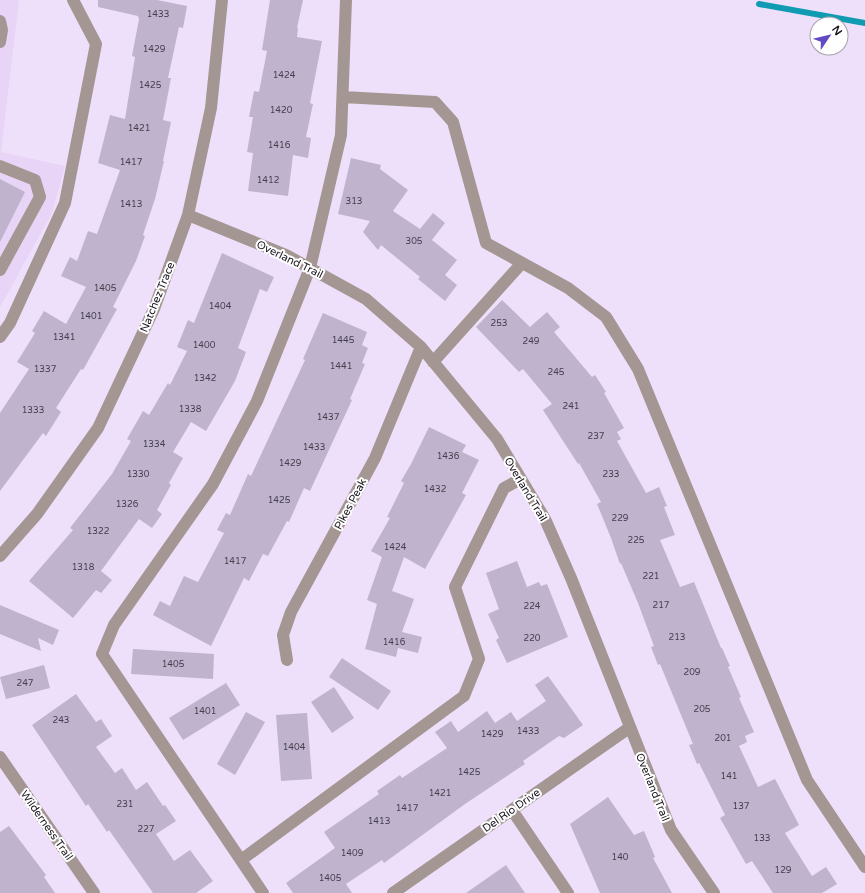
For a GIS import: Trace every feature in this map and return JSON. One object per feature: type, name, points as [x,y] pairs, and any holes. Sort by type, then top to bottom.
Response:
[{"type":"street","points":[[0,337],[10,323],[65,203],[96,44],[73,0]]},
{"type":"street","name":"Natchez Trace","points":[[0,556],[37,514],[98,428],[154,309],[188,215],[211,108],[222,0]]},
{"type":"street","points":[[263,893],[102,654],[114,625],[213,484],[257,402],[310,268],[341,136],[346,0]]},
{"type":"street","points":[[0,21],[2,30],[0,42]]},
{"type":"street","points":[[342,97],[435,102],[453,122],[486,243],[568,288],[606,317],[638,369],[807,780],[865,867]]},
{"type":"street","points":[[0,166],[35,180],[40,197],[0,270]]},
{"type":"street","name":"Overland Trail","points":[[188,215],[286,255],[366,299],[421,347],[496,439],[545,519],[571,578],[629,728],[671,830],[714,893]]},
{"type":"street","points":[[433,362],[522,263]]},
{"type":"street","name":"Pikes Peak","points":[[287,660],[283,635],[291,612],[375,458],[421,347]]},
{"type":"street","points":[[241,860],[464,696],[478,659],[455,587],[504,488],[521,479]]},
{"type":"street","name":"Del Rio Drive","points":[[398,892],[629,728]]},
{"type":"street","name":"Wilderness Trail","points":[[0,757],[94,893]]},
{"type":"street","points":[[512,810],[568,893]]},
{"type":"shaded area","points":[[0,0],[19,0],[1,152],[65,166],[52,213],[0,307]]},
{"type":"building","points":[[98,0],[157,0],[187,6],[183,28],[179,27],[168,78],[171,78],[163,120],[171,122],[164,161],[155,199],[143,235],[145,236],[136,261],[113,307],[117,309],[83,370],[81,369],[56,408],[61,412],[46,436],[43,433],[0,491],[0,413],[29,369],[17,362],[35,333],[32,331],[44,311],[66,324],[86,287],[61,276],[70,257],[77,261],[88,231],[97,234],[120,170],[98,163],[110,115],[125,119],[135,57],[132,56],[139,19],[138,16],[98,7]]},
{"type":"building","points":[[270,0],[303,0],[297,28],[297,37],[322,41],[310,103],[313,104],[306,137],[311,138],[308,158],[293,155],[288,196],[248,191],[253,153],[247,152],[253,117],[249,117],[254,91],[259,92],[267,51],[262,50]]},
{"type":"building","points":[[351,158],[381,165],[380,169],[408,190],[393,211],[420,229],[433,213],[445,223],[432,240],[457,260],[445,275],[457,285],[445,301],[418,279],[420,277],[381,245],[378,250],[363,232],[370,221],[338,214]]},
{"type":"building","points":[[0,179],[25,192],[0,242]]},
{"type":"building","points":[[222,253],[274,277],[267,292],[260,289],[238,348],[246,352],[235,381],[206,431],[191,422],[173,452],[183,458],[169,483],[171,485],[157,510],[162,514],[152,528],[139,519],[101,571],[112,580],[101,593],[96,590],[73,618],[29,581],[73,530],[70,528],[112,474],[131,441],[127,439],[143,411],[149,415],[168,383],[170,385],[187,351],[177,347],[188,320],[194,323]]},
{"type":"building","points":[[502,300],[530,327],[547,312],[560,327],[554,332],[592,377],[595,375],[606,392],[604,393],[624,428],[617,432],[621,439],[617,441],[646,493],[659,487],[667,506],[664,507],[675,535],[660,540],[680,587],[694,582],[730,666],[728,667],[741,697],[739,698],[754,732],[745,736],[747,742],[739,746],[758,787],[775,779],[799,825],[785,833],[812,876],[826,867],[837,884],[822,893],[773,893],[752,861],[746,864],[720,818],[725,815],[699,763],[697,764],[689,745],[693,744],[660,664],[658,665],[651,647],[654,646],[638,603],[621,563],[620,564],[597,504],[601,502],[579,463],[578,464],[543,410],[552,404],[523,369],[519,372],[476,327]]},
{"type":"building","points":[[323,313],[367,332],[362,345],[368,348],[362,363],[365,364],[350,399],[352,400],[310,491],[304,488],[289,522],[287,521],[268,556],[263,554],[249,581],[244,578],[211,646],[153,615],[160,601],[170,606],[184,576],[198,582],[224,533],[217,530],[226,513],[230,515],[248,474],[251,476],[305,360],[303,359]]},
{"type":"building","points":[[429,427],[466,445],[462,452],[479,460],[462,493],[466,495],[425,569],[404,557],[392,591],[414,599],[402,632],[422,637],[418,653],[398,648],[396,657],[365,649],[377,604],[367,600],[382,557],[371,551],[390,518],[387,517],[404,483],[401,481]]},
{"type":"building","points":[[517,561],[527,587],[539,582],[541,586],[547,584],[568,637],[507,663],[496,640],[499,638],[488,614],[499,609],[486,573]]},
{"type":"building","points":[[0,605],[59,630],[53,645],[38,638],[41,651],[0,634]]},
{"type":"building","points":[[133,649],[214,654],[213,679],[131,674]]},
{"type":"building","points":[[342,658],[391,691],[378,710],[329,677]]},
{"type":"building","points":[[44,665],[50,688],[6,699],[0,677]]},
{"type":"building","points":[[548,676],[583,725],[564,738],[559,736],[523,761],[525,764],[465,804],[384,863],[382,860],[346,884],[352,893],[293,893],[286,883],[335,848],[324,832],[379,794],[377,791],[400,775],[402,778],[447,748],[435,732],[451,721],[458,732],[487,711],[495,723],[511,712],[517,721],[546,701],[535,685]]},
{"type":"building","points":[[226,683],[240,705],[183,740],[169,718]]},
{"type":"building","points":[[334,687],[354,718],[332,733],[311,702]]},
{"type":"building","points":[[76,694],[96,722],[101,719],[112,736],[96,747],[115,773],[122,768],[136,790],[147,782],[163,806],[165,805],[176,821],[156,834],[174,861],[190,850],[213,881],[196,893],[153,893],[109,830],[107,832],[88,804],[86,806],[32,725]]},
{"type":"building","points":[[246,712],[265,722],[235,775],[217,764]]},
{"type":"building","points":[[307,713],[312,779],[281,781],[276,715]]},
{"type":"building","points":[[608,797],[634,835],[644,831],[655,857],[653,858],[672,893],[600,893],[570,824]]},
{"type":"building","points":[[9,826],[46,875],[44,877],[55,893],[0,893],[0,832]]},
{"type":"building","points":[[506,865],[525,893],[466,893]]},
{"type":"waterway","points":[[759,4],[865,23]]}]
